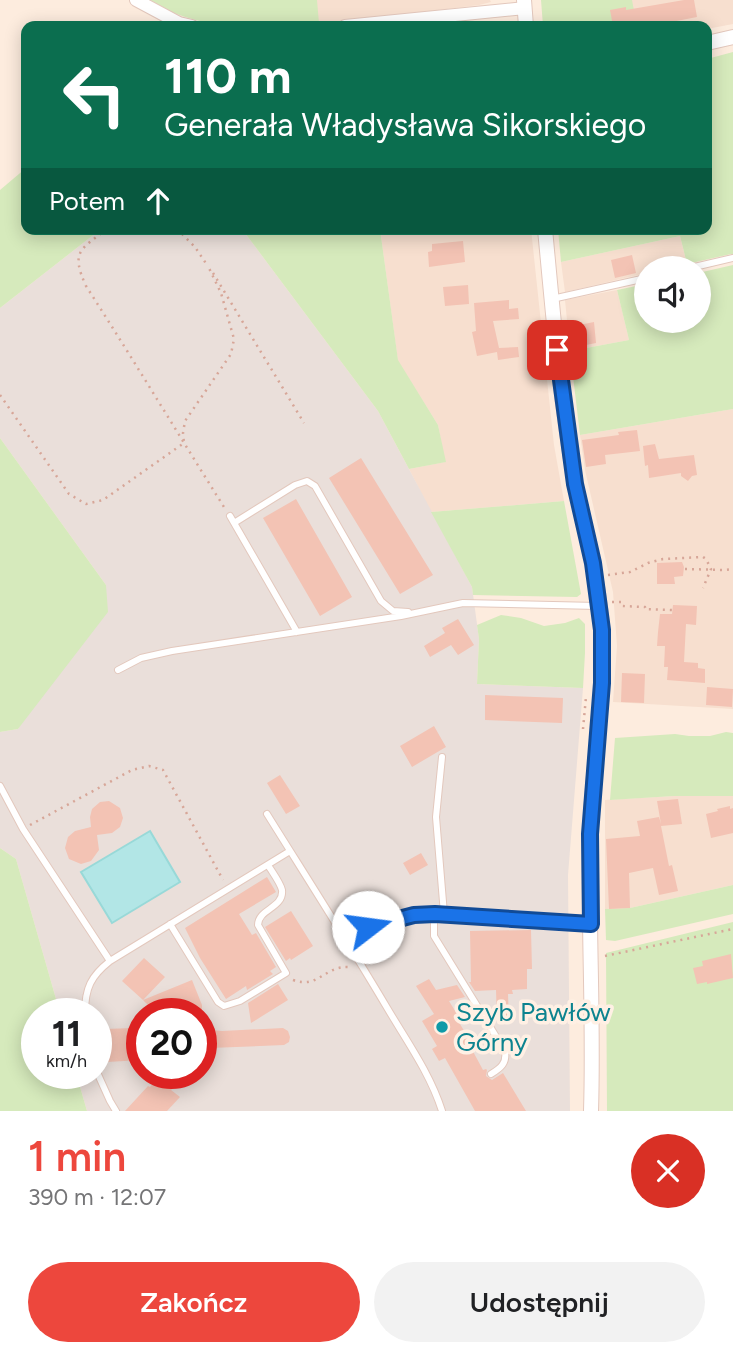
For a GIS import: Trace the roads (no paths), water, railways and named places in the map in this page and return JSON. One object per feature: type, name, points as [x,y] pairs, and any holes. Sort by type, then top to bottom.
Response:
[{"type":"street","points":[[136,0],[177,21]]},
{"type":"street","points":[[386,21],[525,4]]},
{"type":"street","points":[[712,42],[733,37]]},
{"type":"street","points":[[546,235],[575,484],[605,605],[602,683],[590,834],[591,1111]]},
{"type":"lane","points":[[711,263],[733,258]]},
{"type":"lane","points":[[552,299],[634,281]]},
{"type":"lane","points":[[234,523],[295,485],[307,481],[315,486],[381,601],[393,611],[418,612]]},
{"type":"lane","points":[[230,516],[297,632]]},
{"type":"lane","points":[[118,670],[141,657],[463,603],[605,605]]},
{"type":"lane","points":[[442,757],[436,817],[444,914]]},
{"type":"lane","points":[[0,786],[23,829],[110,961]]},
{"type":"lane","points":[[267,814],[343,934],[428,1078],[442,1111]]},
{"type":"lane","points":[[86,998],[89,985],[97,972],[110,961],[290,851]]},
{"type":"lane","points":[[170,924],[218,1002],[224,1006],[240,1001],[286,973],[258,925],[261,916],[278,902],[282,894],[282,888],[268,865]]},
{"type":"lane","points":[[343,934],[414,915],[435,914],[591,924]]},
{"type":"lane","points":[[435,914],[434,936],[505,1051],[504,1063],[491,1074]]},
{"type":"lane","points":[[105,1089],[116,1111]]},
{"type":"water","points":[[150,831],[180,882],[112,923],[81,872]]},
{"type":"place","name":"Szyb Pawłów Górny","points":[[442,1027]]}]
